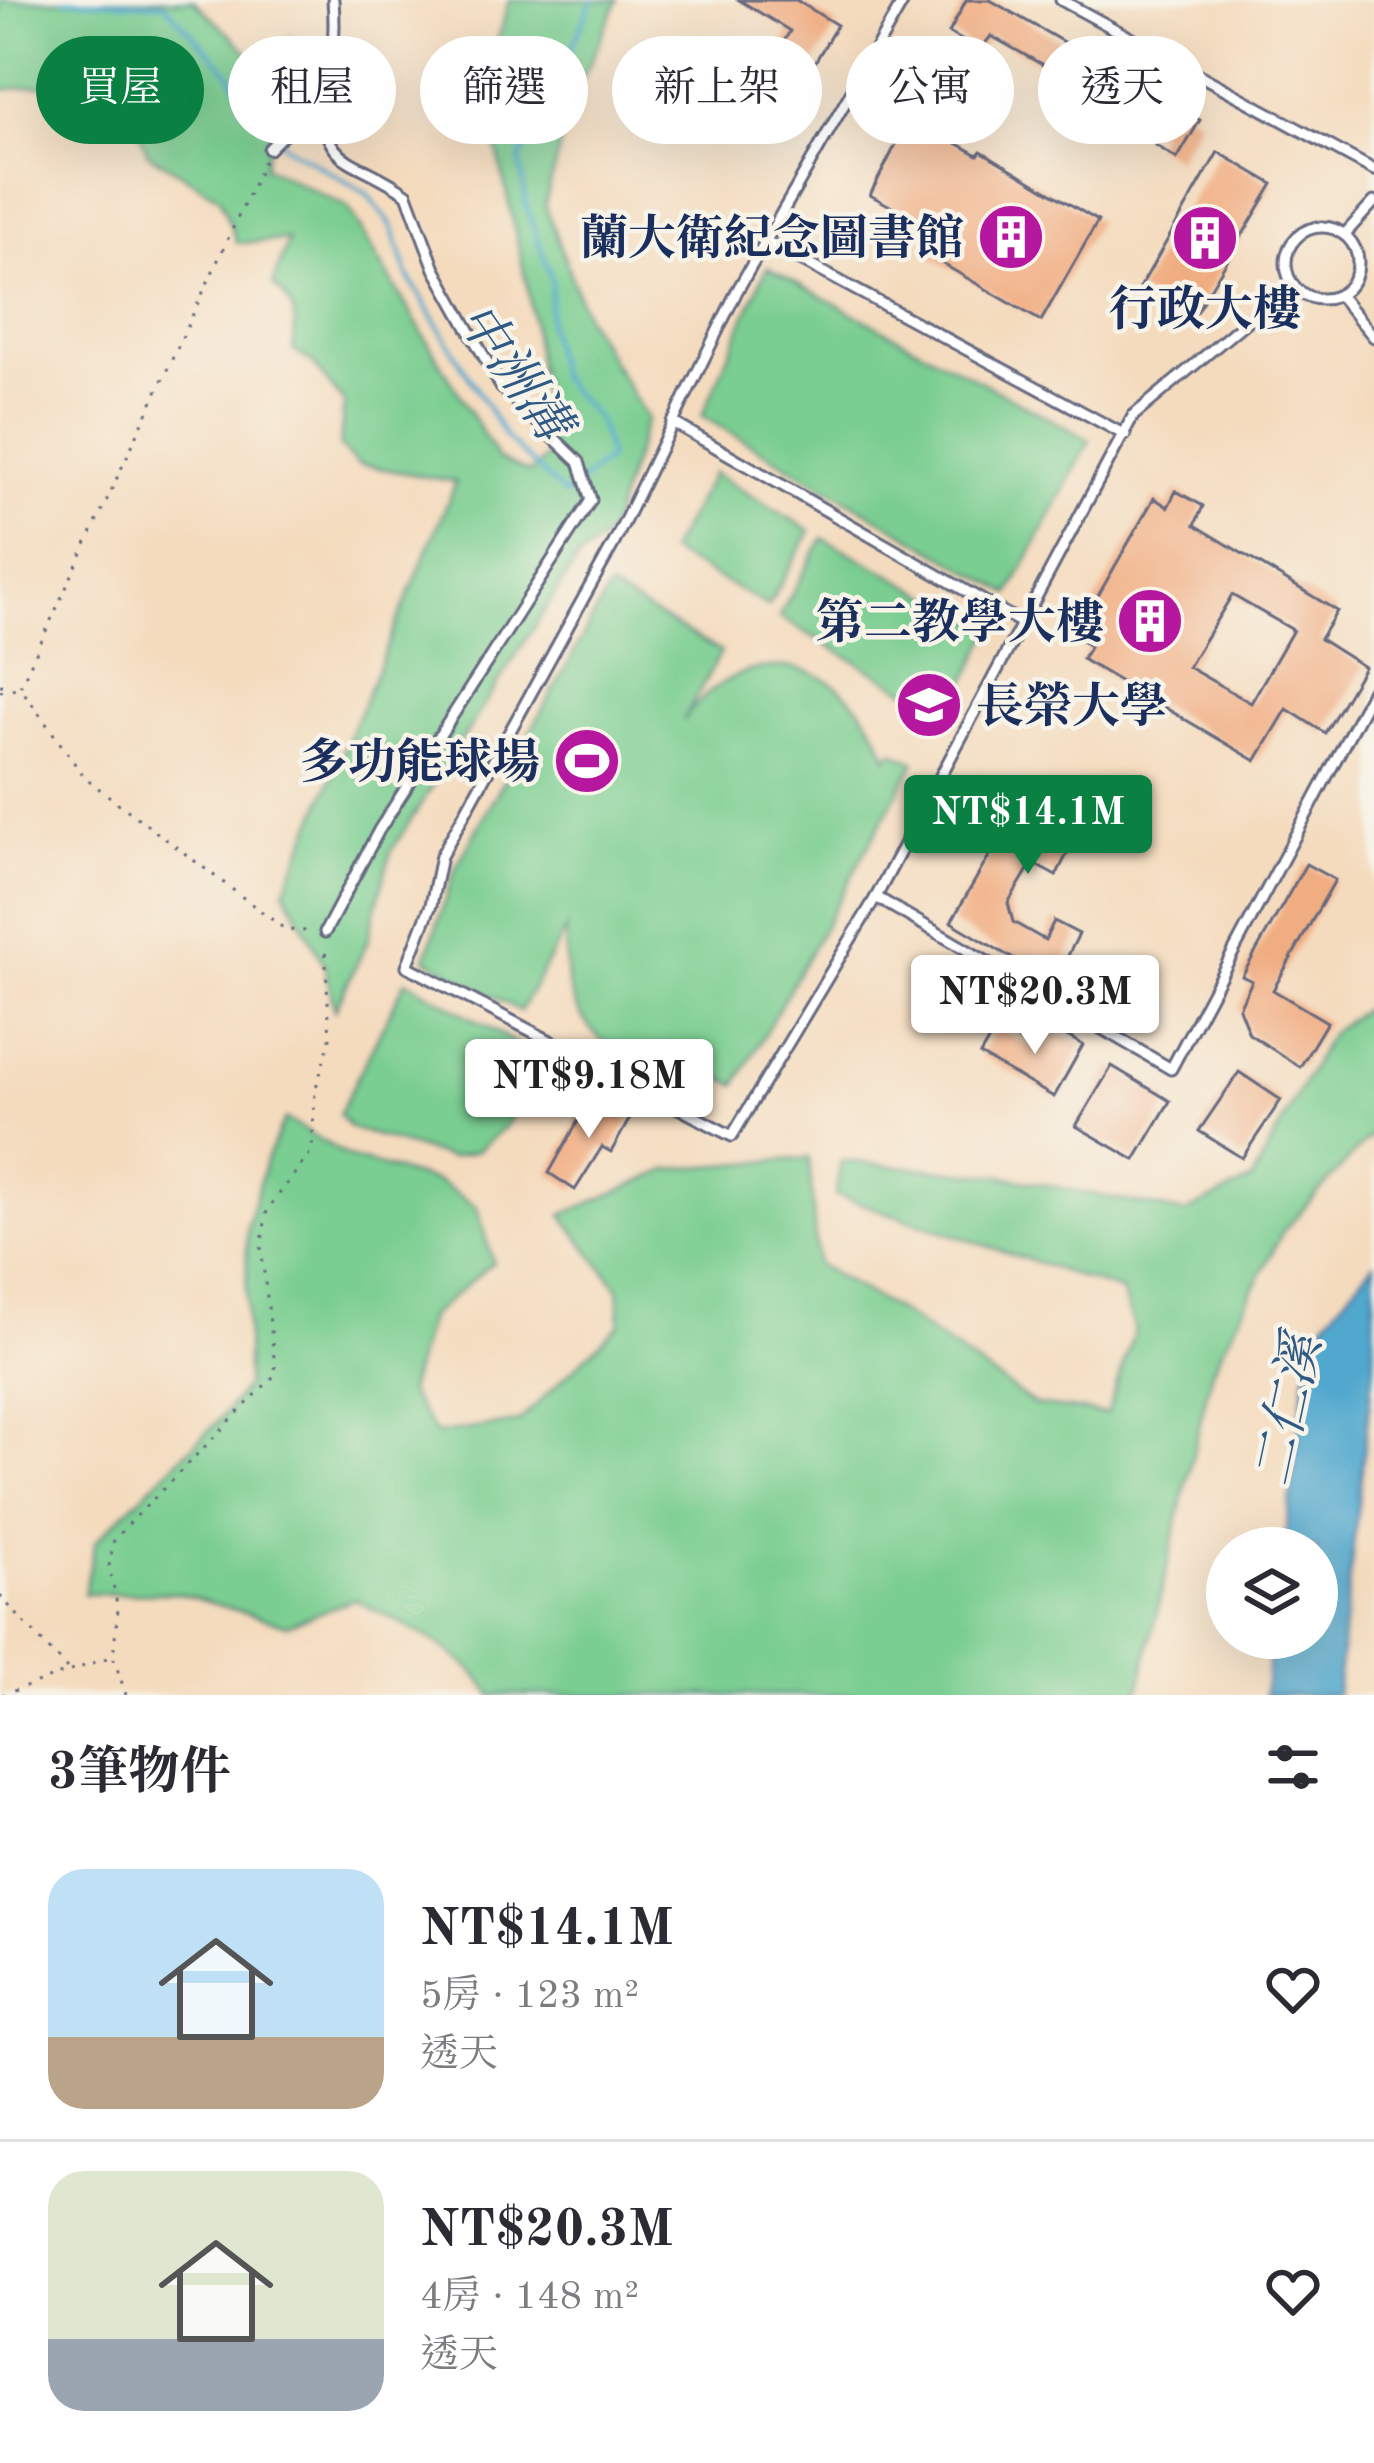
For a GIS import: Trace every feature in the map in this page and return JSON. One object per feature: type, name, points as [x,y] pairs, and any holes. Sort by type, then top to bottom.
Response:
[{"type":"lane","points":[[333,0],[335,36]]},
{"type":"lane","points":[[904,0],[767,242],[615,542],[441,856],[431,905],[407,966],[732,1136],[876,897],[1133,416],[1291,284]]},
{"type":"lane","points":[[1061,0],[1374,170]]},
{"type":"lane","points":[[269,149],[275,144]]},
{"type":"lane","points":[[325,932],[379,830],[591,500],[579,462],[501,387],[435,269],[407,194],[334,153],[328,144]]},
{"type":"lane","points":[[1345,235],[1374,202]]},
{"type":"lane","points":[[1318,227],[1345,235],[1358,259],[1350,286],[1339,295],[1311,298],[1291,284],[1286,266],[1293,240],[1318,227]]},
{"type":"lane","points":[[767,242],[1125,435]]},
{"type":"lane","points":[[1339,295],[1374,337]]},
{"type":"lane","points":[[672,422],[1020,622]]},
{"type":"lane","points":[[876,897],[1171,1069],[1374,688]]},
{"type":"path","points":[[20,687],[269,149]]},
{"type":"path","points":[[20,687],[85,778],[286,930],[325,932],[330,1040],[315,1091],[312,1150],[267,1210],[261,1247],[276,1373],[114,1539],[109,1566],[118,1609],[113,1656],[126,1695]]},
{"type":"path","points":[[0,688],[20,687]]},
{"type":"path","points":[[0,1596],[69,1672]]},
{"type":"path","points":[[2,1695],[113,1656]]},
{"type":"green space","points":[[0,0],[193,0],[231,36],[228,144],[270,144],[264,166],[347,207],[498,459],[530,473],[549,454],[529,295],[496,144],[560,144],[545,204],[586,318],[647,419],[608,535],[577,560],[391,851],[367,942],[335,1010],[324,964],[285,890],[456,482],[357,464],[340,447],[344,403],[313,363],[293,350],[294,314],[273,285],[288,240],[237,243],[219,197],[147,153],[144,144],[204,144],[204,36],[36,36],[36,86],[0,90]]},
{"type":"green space","points":[[509,0],[618,0],[588,67],[588,36],[499,36]]},
{"type":"green space","points":[[767,267],[1090,440],[1010,594],[702,416]]},
{"type":"green space","points":[[713,473],[811,531],[768,606],[669,552]]},
{"type":"green space","points":[[823,538],[992,630],[949,715],[779,617]]},
{"type":"green space","points":[[609,589],[721,652],[683,721],[709,693],[737,675],[766,667],[796,668],[824,678],[849,697],[871,723],[887,757],[893,751],[915,762],[736,1085],[712,1073],[716,1064],[669,1068],[646,1064],[606,1043],[590,1028],[568,985],[566,929],[520,1011],[426,959],[455,869]]},
{"type":"green space","points":[[406,980],[545,1060],[505,1127],[477,1151],[449,1158],[350,1128],[339,1114]]},
{"type":"green space","points":[[1374,1001],[1374,1132],[1283,1231],[1212,1370],[1138,1695],[492,1695],[448,1651],[354,1599],[287,1625],[177,1593],[84,1594],[95,1542],[220,1419],[246,1386],[247,1227],[265,1162],[285,1119],[351,1158],[438,1182],[477,1207],[493,1262],[429,1317],[408,1392],[436,1434],[518,1422],[620,1324],[619,1289],[562,1215],[670,1169],[809,1158],[817,1264],[906,1316],[1035,1405],[1107,1414],[1135,1329],[1121,1291],[835,1195],[841,1161],[1002,1176],[1185,1213],[1252,1180],[1330,1033]]},
{"type":"water","name":"二仁溪","points":[[1374,1263],[1374,1365],[1336,1695],[1264,1695],[1269,1659],[1338,1659],[1338,1527],[1287,1527],[1310,1339]]},
{"type":"building","points":[[739,0],[796,0],[837,25],[822,50],[822,36],[787,36],[790,31]]},
{"type":"building","points":[[966,0],[990,0],[1053,36],[1038,36],[1038,62],[1014,49],[1014,36],[949,33]]},
{"type":"building","name":"蘭大衛紀念圖書館","points":[[896,144],[958,144],[978,155],[981,151],[1098,221],[1041,321],[924,253],[936,231],[870,195]]},
{"type":"building","points":[[1154,144],[1186,144],[1177,159]]},
{"type":"building","name":"行政大樓","points":[[1218,152],[1273,184],[1189,324],[1138,291]]},
{"type":"building","name":"第二教學大樓","points":[[1176,491],[1203,506],[1195,525],[1337,611],[1320,639],[1364,667],[1325,733],[1287,709],[1256,761],[1082,659],[1090,646],[1075,636],[1154,498],[1168,507]],"holes":[[[1232,595],[1293,630],[1251,703],[1188,667]]]},
{"type":"building","points":[[1022,782],[1044,795],[1047,786],[1111,820],[1098,844],[1077,834],[1056,876],[1032,863],[1008,903],[1013,922],[1045,940],[1054,921],[1079,934],[1054,983],[951,922],[1017,808],[1011,805]]},
{"type":"building","points":[[1306,864],[1335,880],[1273,990],[1327,1022],[1300,1067],[1249,1034],[1239,1008],[1252,981],[1242,976]]},
{"type":"building","points":[[1044,1023],[1083,1045],[1054,1097],[980,1055],[997,1026],[1031,1047]]},
{"type":"building","points":[[1112,1066],[1170,1101],[1135,1160],[1076,1126]]},
{"type":"building","points":[[1239,1072],[1281,1100],[1242,1158],[1199,1131]]},
{"type":"building","points":[[592,1096],[630,1118],[611,1152],[602,1147],[575,1190],[549,1173]]},
{"type":"waterway","name":"中洲溝","points":[[65,0],[164,4],[230,74],[242,98],[286,146],[366,193],[392,226],[407,274],[506,438],[565,495],[609,458],[599,422],[558,376],[548,325],[552,281],[526,205],[520,160],[593,0]]},
{"type":"place","name":"蘭大衛紀念圖書館","points":[[1011,237]]},
{"type":"place","name":"行政大樓","points":[[1205,238]]},
{"type":"place","name":"第二教學大樓","points":[[1150,621]]},
{"type":"place","name":"長榮大學","points":[[929,705]]},
{"type":"place","name":"多功能球場","points":[[587,761]]}]
